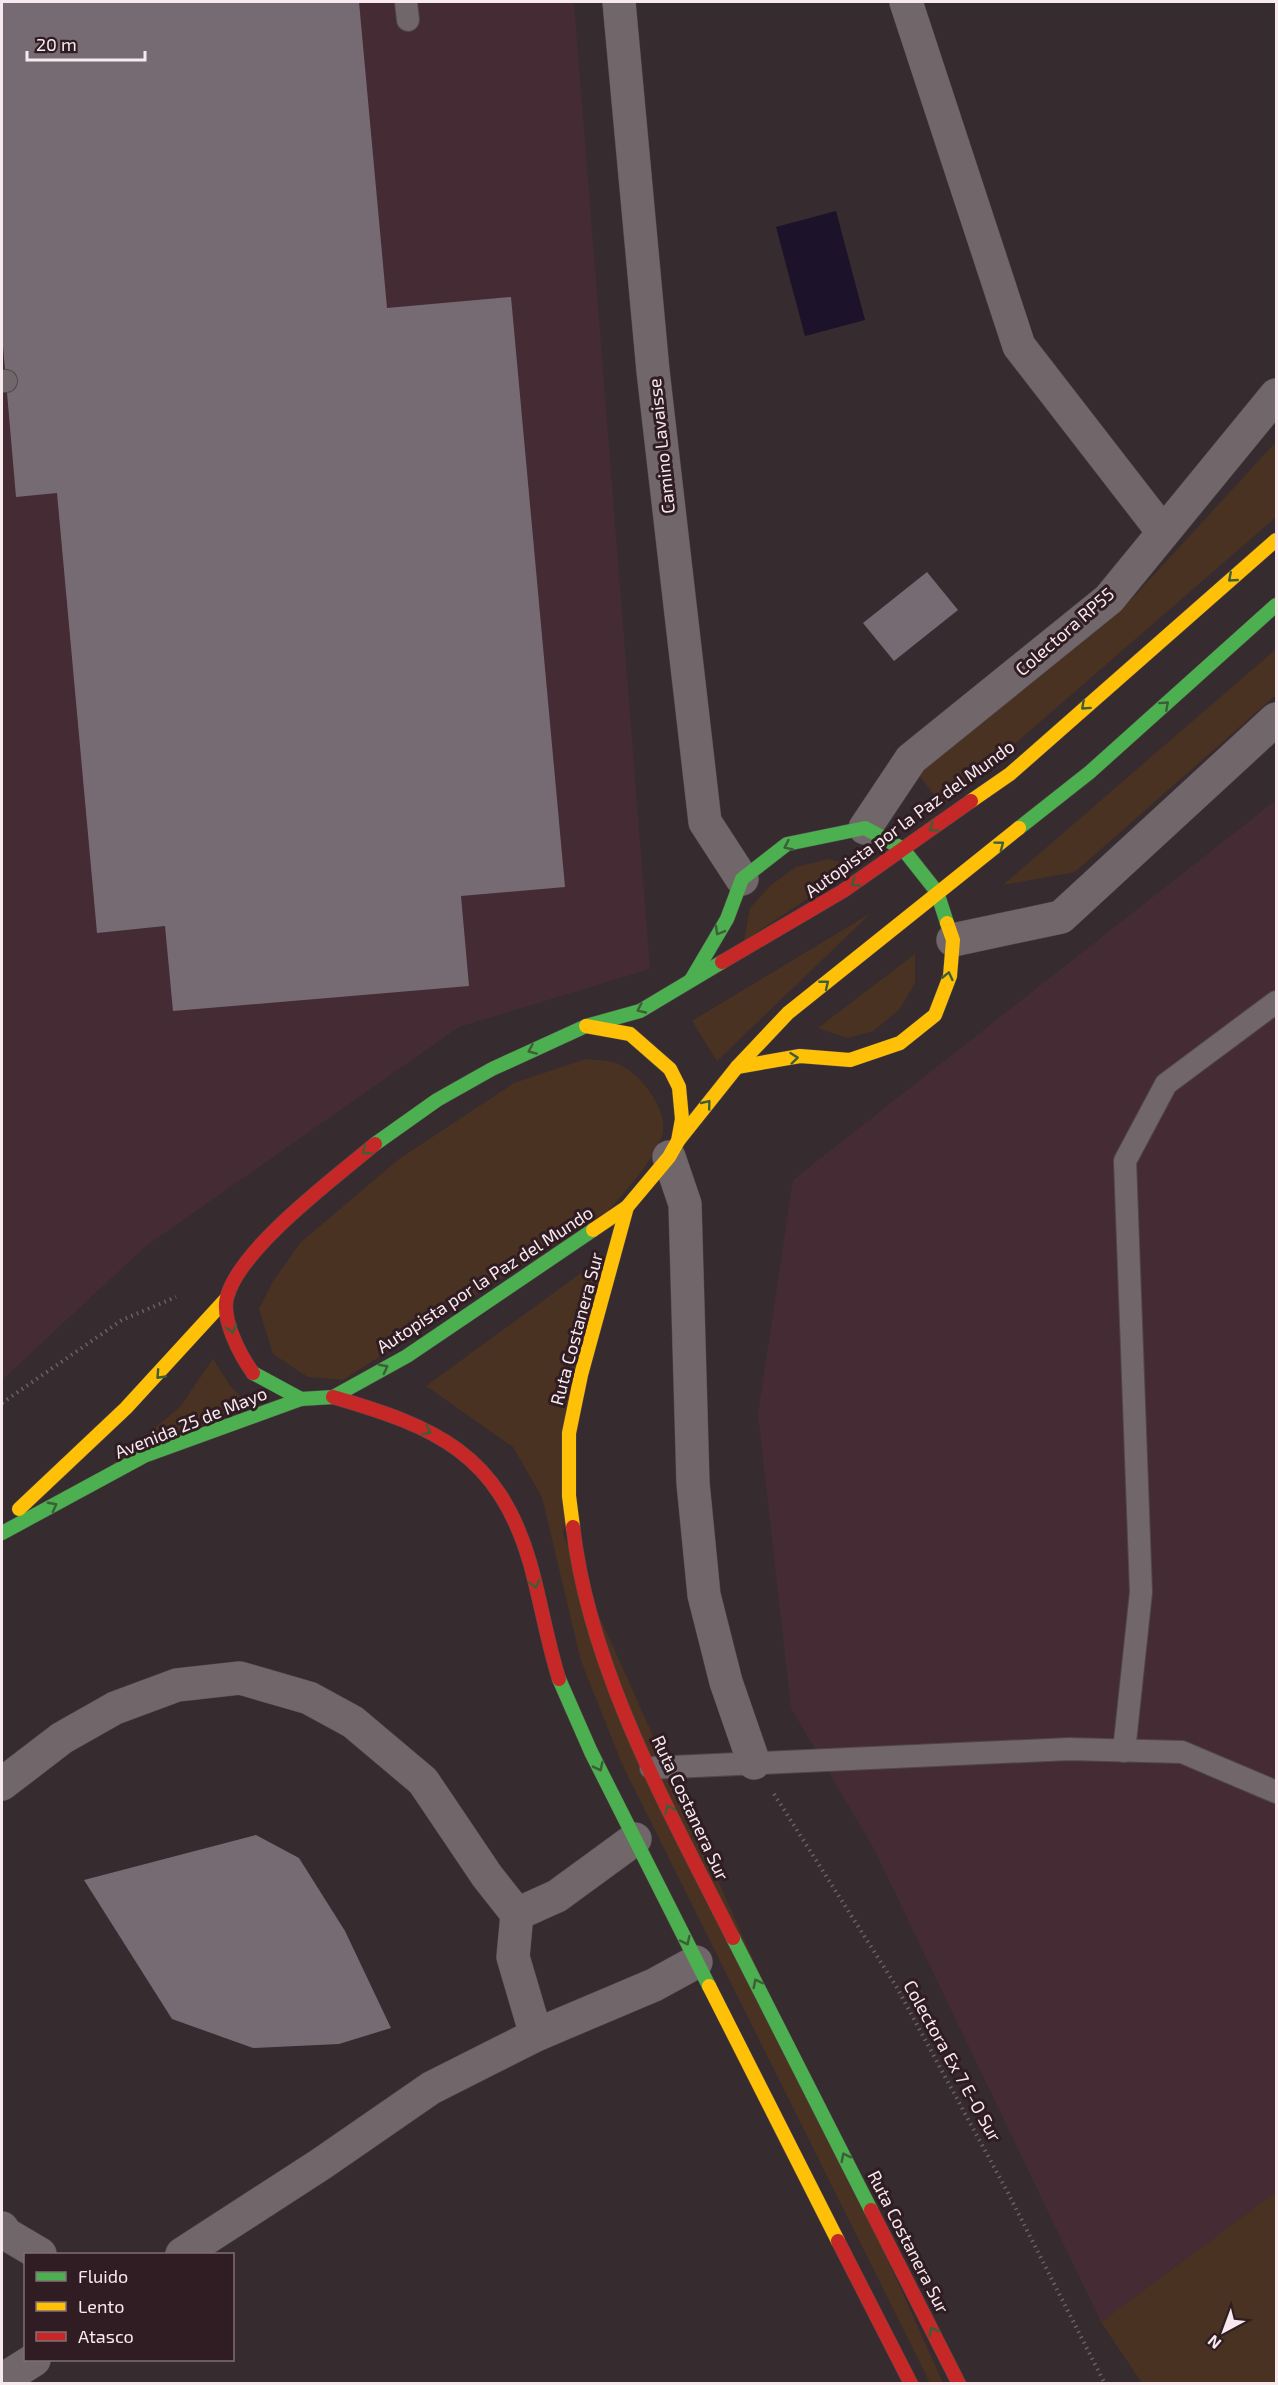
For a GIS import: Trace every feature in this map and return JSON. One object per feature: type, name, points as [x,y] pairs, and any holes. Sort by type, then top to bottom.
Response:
[{"type":"main road","name":"Autopista por la Paz del Mundo","points":[[226,1299],[234,1278],[261,1245],[321,1189],[382,1138],[437,1100],[492,1069],[586,1026],[640,1011],[790,925],[1010,774],[1276,540]]},
{"type":"main road","name":"Autopista por la Paz del Mundo","points":[[301,1399],[333,1397],[407,1356],[627,1207],[737,1067],[788,1013],[1090,772],[1276,605]]},
{"type":"main road","points":[[691,980],[727,919],[742,879],[787,844],[865,828],[903,849],[937,892],[953,940],[950,976],[935,1015],[900,1042],[850,1060],[800,1056],[737,1067]]},
{"type":"main road","points":[[586,1026],[630,1035],[669,1069],[679,1087],[682,1119],[673,1149]]},
{"type":"main road","name":"Ruta Costanera Sur","points":[[627,1207],[581,1375],[569,1433],[569,1496],[576,1564],[595,1633],[621,1702],[674,1821],[959,2384]]},
{"type":"main road","points":[[226,1299],[238,1352],[253,1372],[301,1399]]},
{"type":"main road","name":"Avenida 25 de Mayo","points":[[2,1524],[91,1446],[187,1346],[226,1299]]},
{"type":"main road","points":[[333,1397],[392,1414],[435,1434],[468,1455],[496,1486],[518,1526],[567,1701],[696,1962],[911,2384]]},
{"type":"main road","name":"Avenida 25 de Mayo","points":[[2,1533],[144,1456],[301,1399]]},
{"type":"street","name":"Camino Lavaisse","points":[[619,2],[653,371],[705,822],[742,879]]},
{"type":"street","points":[[906,2],[1019,346],[1163,532]]},
{"type":"street","name":"Colectora RP55","points":[[865,828],[911,759],[1109,598],[1276,395]]},
{"type":"street","points":[[953,940],[1061,917],[1276,719]]},
{"type":"street","points":[[673,1149],[685,1204],[693,1483],[704,1595],[726,1682],[754,1763]]},
{"type":"street","points":[[2,1784],[62,1738],[115,1708],[177,1685],[240,1678],[318,1703],[352,1722],[423,1781],[487,1876],[517,1914],[513,1956],[536,2035]]},
{"type":"street","points":[[517,1914],[557,1896],[635,1839]]},
{"type":"street","points":[[184,2253],[321,2164],[431,2088],[536,2035],[654,1985],[696,1962]]},
{"type":"street","points":[[2,2228],[6,2234],[38,2253]]},
{"type":"street","points":[[2,2380],[32,2361]]},
{"type":"lane","points":[[1124,1750],[1141,1592],[1125,1161],[1166,1084],[1276,1002]]},
{"type":"lane","points":[[651,1768],[1069,1749],[1182,1752],[1276,1792]]},
{"type":"path","points":[[2,1403],[122,1320],[180,1296]]},
{"type":"path","name":"Colectora Ex 7 E-O Sur","points":[[754,1763],[896,1986],[1008,2193],[1105,2384]]},
{"type":"shaded area","points":[[2,2],[574,2],[650,969],[459,1027],[146,1246],[2,1380]]},
{"type":"shaded area","points":[[836,211],[865,320],[805,336],[776,227]]},
{"type":"shaded area","points":[[1276,442],[1276,517],[943,806],[918,774],[1118,614]]},
{"type":"shaded area","points":[[1276,649],[1276,695],[1075,872],[1003,885]]},
{"type":"shaded area","points":[[1276,800],[1276,2192],[1101,2322],[874,1849],[791,1708],[758,1414],[793,1180]]},
{"type":"shaded area","points":[[829,859],[855,867],[744,941],[750,908],[771,885],[796,867]]},
{"type":"shaded area","points":[[871,913],[717,1061],[692,1021]]},
{"type":"shaded area","points":[[915,954],[915,983],[899,1010],[873,1031],[848,1038],[818,1028]]},
{"type":"shaded area","points":[[586,1059],[611,1062],[627,1069],[645,1085],[662,1118],[661,1139],[651,1158],[609,1210],[343,1380],[308,1377],[273,1354],[259,1309],[272,1283],[300,1243],[399,1159],[514,1083]]},
{"type":"shaded area","points":[[603,1257],[563,1535],[943,2383],[930,2383],[622,1764],[581,1661],[542,1497],[513,1447],[426,1386]]},
{"type":"shaded area","points":[[213,1359],[231,1387],[249,1405],[109,1467],[180,1407]]},
{"type":"shaded area","points":[[1276,2192],[1276,2383],[1142,2383],[1101,2322]]},
{"type":"building","points":[[2,2],[359,2],[387,308],[511,297],[565,887],[461,896],[469,986],[173,1011],[165,926],[97,933],[57,493],[16,497],[2,335]]},
{"type":"building","points":[[927,572],[958,610],[894,661],[863,623]]},
{"type":"building","points":[[256,1835],[299,1858],[345,1931],[391,2028],[339,2044],[253,2048],[172,2019],[84,1880]]},
{"type":"traffic: fast","points":[[1019,828],[1090,772],[1276,605]]},
{"type":"traffic: fast","points":[[691,980],[727,919],[742,879],[787,844],[865,828],[903,849],[937,892],[947,923]]},
{"type":"traffic: fast","points":[[375,1144],[437,1100],[492,1069],[586,1026],[640,1011],[722,962]]},
{"type":"traffic: fast","points":[[253,1373],[301,1399],[333,1397],[407,1356],[593,1230]]},
{"type":"traffic: fast","points":[[2,1533],[144,1456],[301,1399]]},
{"type":"traffic: fast","points":[[559,1679],[591,1752],[709,1986]]},
{"type":"traffic: fast","points":[[733,1938],[871,2210]]},
{"type":"traffic: slow","points":[[971,801],[1010,774],[1276,540]]},
{"type":"traffic: slow","points":[[678,1141],[737,1067],[788,1013],[1019,828]]},
{"type":"traffic: slow","points":[[737,1067],[800,1056],[850,1060],[900,1043],[935,1015],[950,976],[953,940],[947,923]]},
{"type":"traffic: slow","points":[[586,1026],[630,1034],[670,1069],[679,1087],[682,1119],[678,1141],[669,1157],[627,1207],[593,1230]]},
{"type":"traffic: slow","points":[[573,1527],[569,1496],[569,1433],[581,1375],[627,1207]]},
{"type":"traffic: slow","points":[[19,1509],[126,1408],[226,1299]]},
{"type":"traffic: slow","points":[[709,1986],[838,2241]]},
{"type":"traffic: jam","points":[[722,962],[843,891],[971,801]]},
{"type":"traffic: jam","points":[[253,1373],[237,1347],[227,1316],[227,1297],[235,1278],[250,1257],[291,1214],[375,1144]]},
{"type":"traffic: jam","points":[[333,1397],[403,1420],[432,1434],[458,1450],[481,1470],[500,1495],[517,1526],[530,1563],[559,1679]]},
{"type":"traffic: jam","points":[[573,1527],[582,1580],[596,1633],[614,1686],[658,1790],[733,1938]]},
{"type":"traffic: jam","points":[[871,2210],[959,2384]]},
{"type":"traffic: jam","points":[[838,2241],[911,2384]]}]
